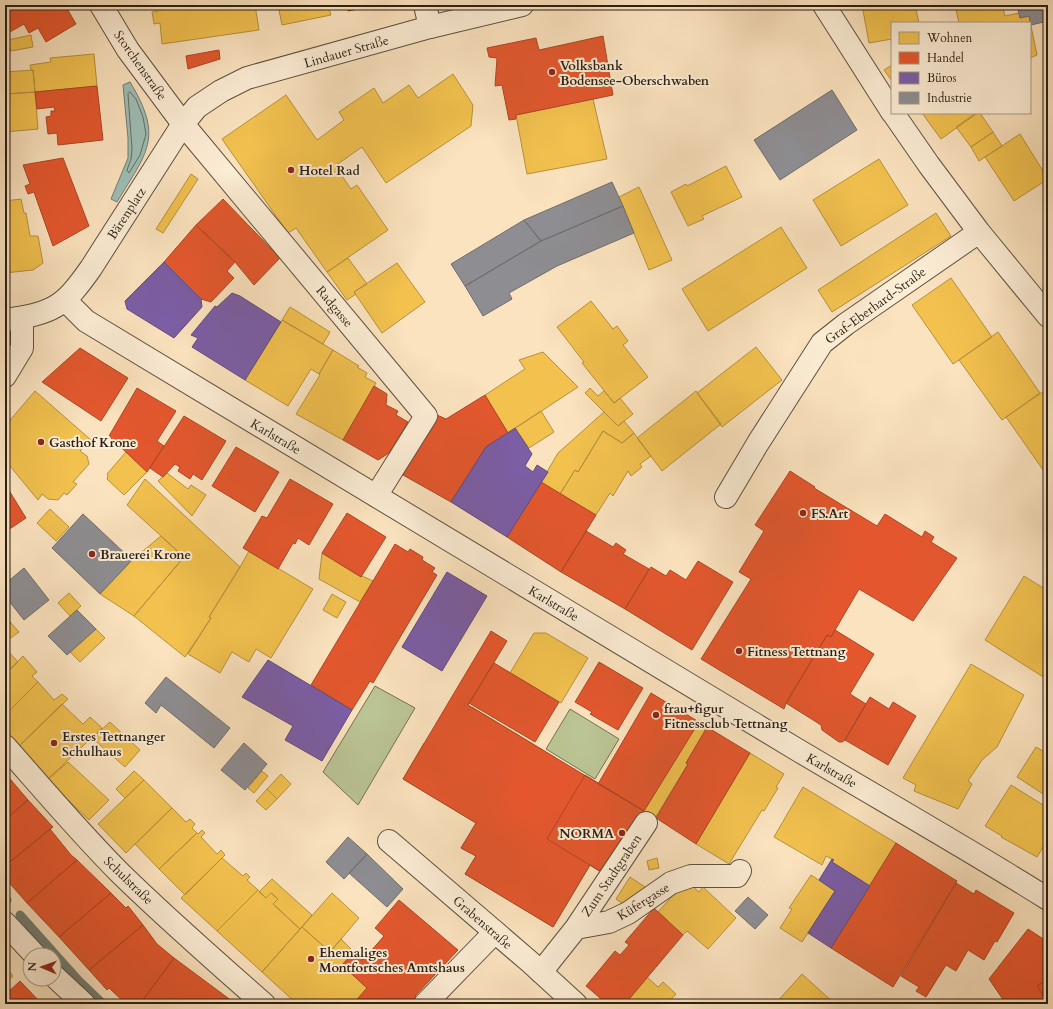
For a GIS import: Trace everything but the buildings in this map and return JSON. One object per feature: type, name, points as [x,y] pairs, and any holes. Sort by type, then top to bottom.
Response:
[{"type":"street","name":"Storchenstraße","points":[[101,5],[128,50],[183,124]]},
{"type":"street","points":[[425,5],[430,27]]},
{"type":"street","name":"Lindauer Straße","points":[[183,124],[197,107],[221,91],[247,78],[430,27],[522,5]]},
{"type":"street","points":[[824,5],[891,110]]},
{"type":"street","points":[[893,114],[979,232],[1048,316]]},
{"type":"street","name":"Bärenplatz","points":[[14,319],[38,314],[52,309],[65,300],[76,289],[183,124]]},
{"type":"street","name":"Radgasse","points":[[183,124],[426,416],[376,496]]},
{"type":"street","name":"Graf-Eberhard-Straße","points":[[726,497],[758,443],[822,343],[846,324],[979,232]]},
{"type":"street","name":"Karlstraße","points":[[65,300],[86,321],[485,563],[807,756],[951,839],[1048,898]]},
{"type":"street","points":[[5,376],[22,348],[14,319]]},
{"type":"street","name":"Schulstraße","points":[[5,746],[120,873],[220,966],[264,1004]]},
{"type":"street","name":"Zum Stadtgraben","points":[[576,928],[646,823]]},
{"type":"street","name":"Grabenstraße","points":[[389,842],[495,932],[576,1004]]},
{"type":"street","name":"Küfergasse","points":[[576,928],[609,922],[628,913],[671,883],[691,876],[737,876],[740,871]]},
{"type":"street","points":[[5,923],[28,947]]},
{"type":"street","points":[[541,972],[576,928]]},
{"type":"street","points":[[425,1004],[495,932]]},
{"type":"street","points":[[62,983],[84,1004]]},
{"type":"green space","points":[[375,686],[415,708],[358,805],[323,772]]},
{"type":"green space","points":[[570,709],[619,739],[595,779],[546,749]]},
{"type":"water","points":[[130,82],[147,117],[149,131],[148,144],[143,157],[117,202],[111,199],[128,158],[128,138],[123,85]]},
{"type":"waterway","points":[[20,915],[78,980],[103,1004]]},
{"type":"place","name":"Volksbank Bodensee-Oberschwaben","points":[[552,72]]},
{"type":"place","name":"Hotel Rad","points":[[291,170]]},
{"type":"place","name":"Gasthof Krone","points":[[41,442]]},
{"type":"place","name":"FS.Art","points":[[803,513]]},
{"type":"place","name":"Brauerei Krone","points":[[92,554]]},
{"type":"place","name":"Fitness Tettnang","points":[[739,651]]},
{"type":"place","name":"frau+figur Fitnessclub Tettnang","points":[[656,715]]},
{"type":"place","name":"Erstes Tettnanger Schulhaus","points":[[54,743]]},
{"type":"place","name":"NORMA","points":[[622,833]]},
{"type":"place","name":"Ehemaliges Montfortsches Amtshaus","points":[[311,959]]}]
